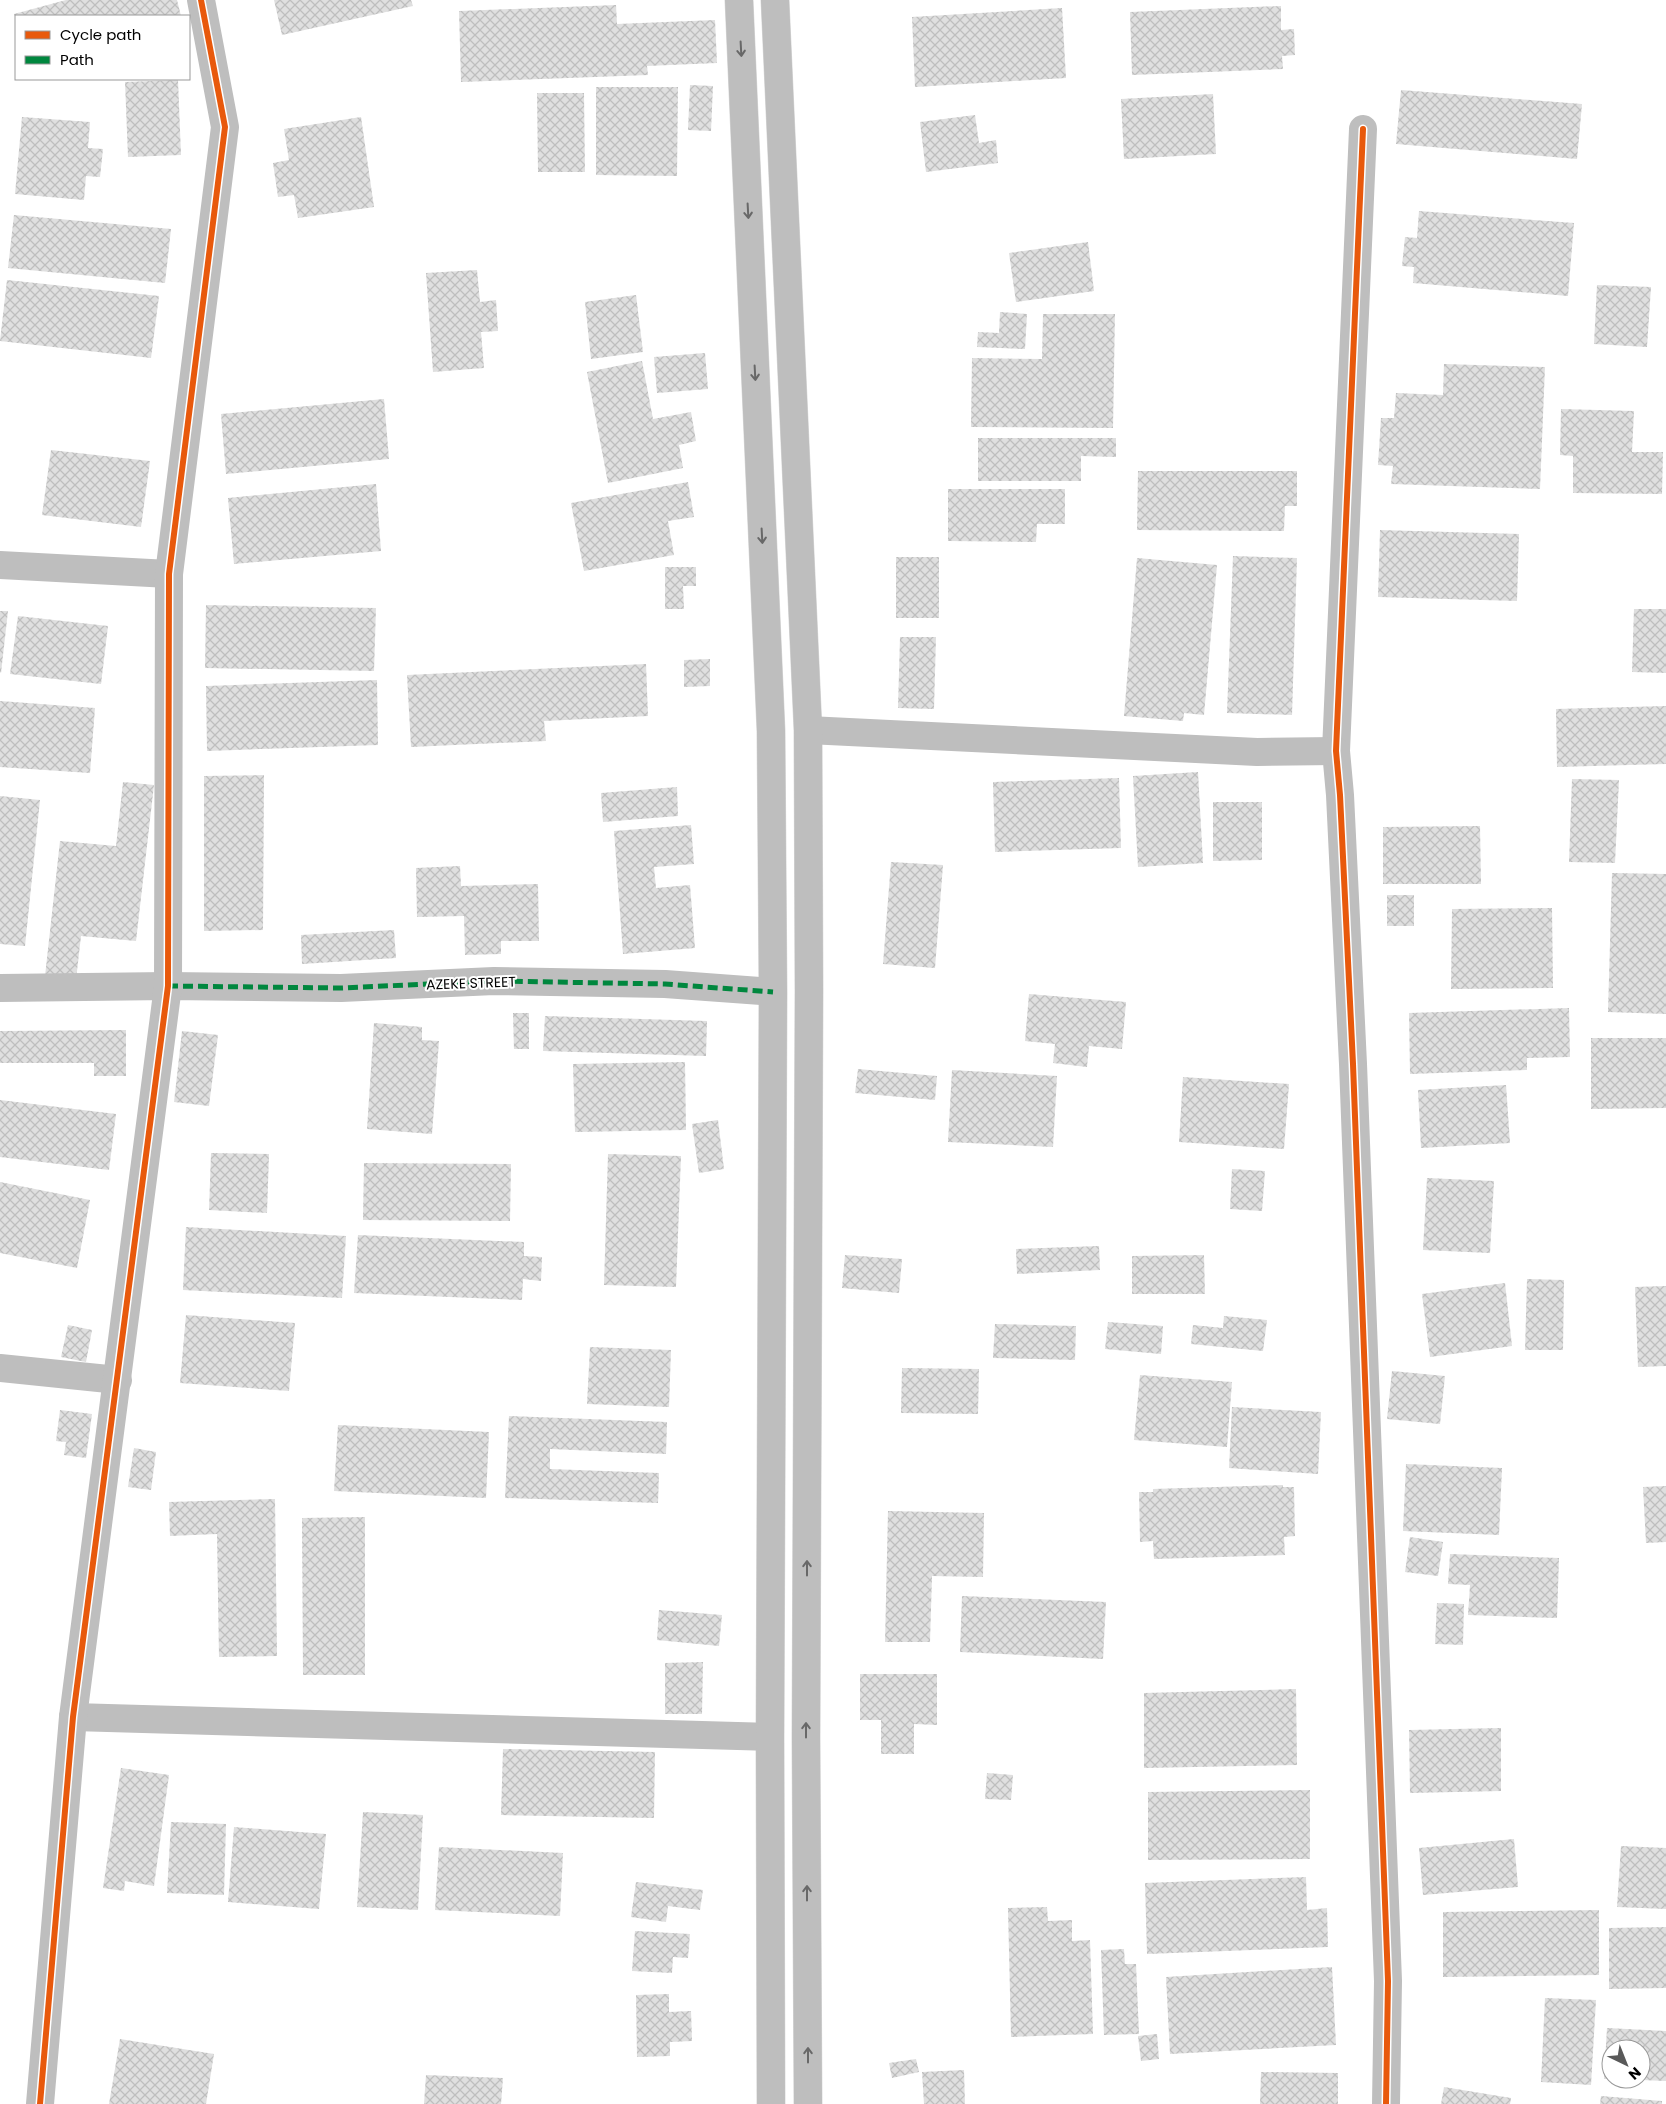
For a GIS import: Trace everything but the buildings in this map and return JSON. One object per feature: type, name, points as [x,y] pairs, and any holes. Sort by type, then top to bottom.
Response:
[{"type":"street","points":[[40,2104],[73,1716],[168,986],[169,574],[224,127],[202,0]]},
{"type":"street","points":[[739,0],[771,731],[773,992],[770,1737],[771,2104]]},
{"type":"street","points":[[775,0],[808,730],[809,991],[806,1737],[808,2104]]},
{"type":"street","points":[[1363,129],[1336,750],[1354,1064],[1388,1981],[1386,2104]]},
{"type":"street","points":[[0,565],[169,574]]},
{"type":"street","points":[[808,730],[1257,752],[1336,750]]},
{"type":"street","name":"AZEKE STREET","points":[[0,988],[168,986],[341,988],[494,981],[665,984],[773,992]]},
{"type":"street","points":[[0,1368],[118,1380]]},
{"type":"street","points":[[73,1716],[770,1737]]},
{"type":"marked path","points":[[168,986],[341,988],[494,981],[665,984],[773,992]]},
{"type":"cycle path","points":[[40,2104],[73,1717],[168,986],[169,574],[225,127],[201,0]]},
{"type":"cycle path","points":[[1363,129],[1336,751],[1340,795],[1353,1064],[1388,1981],[1386,2104]]}]
